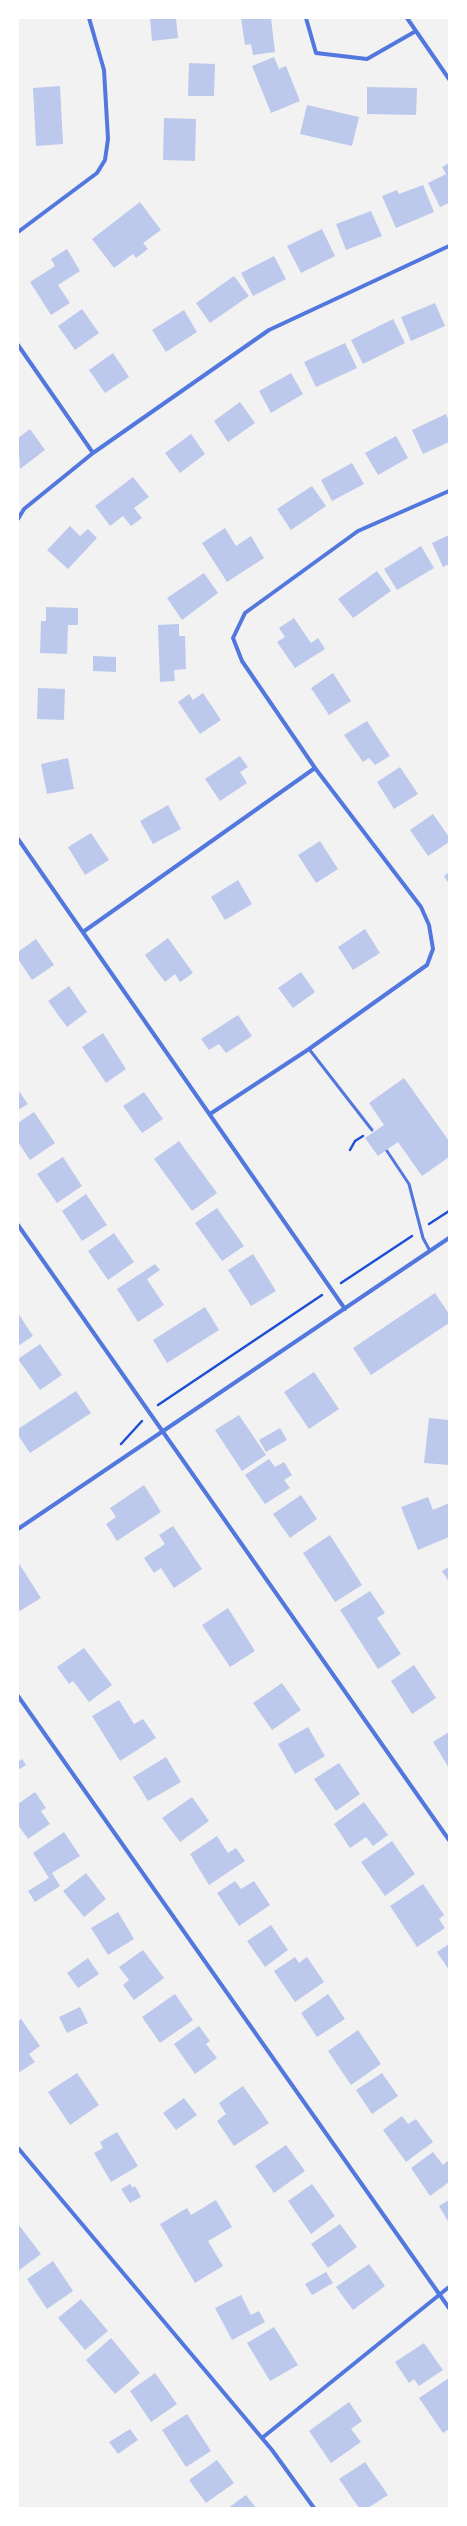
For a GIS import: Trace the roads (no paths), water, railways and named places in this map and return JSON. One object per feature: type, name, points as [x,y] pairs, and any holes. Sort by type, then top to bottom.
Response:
[{"type":"street","points":[[18,232],[97,173],[105,160],[108,139],[104,70],[90,18]]},
{"type":"street","points":[[306,18],[316,53],[367,59],[416,32]]},
{"type":"street","points":[[407,18],[449,79]]},
{"type":"street","points":[[18,519],[24,509],[93,453],[269,330],[449,246]]},
{"type":"street","points":[[18,345],[93,453]]},
{"type":"street","points":[[210,1114],[309,1049],[427,965],[433,949],[429,925],[421,907],[315,768],[242,661],[233,638],[245,613],[358,531],[449,491]]},
{"type":"street","points":[[83,932],[315,768]]},
{"type":"street","points":[[18,839],[345,1309]]},
{"type":"street","points":[[18,1225],[449,1840]]},
{"type":"street","points":[[18,1529],[449,1238]]},
{"type":"street","points":[[18,1696],[449,2308]]},
{"type":"street","points":[[18,2148],[262,2438],[314,2508]]},
{"type":"street","points":[[262,2438],[449,2287]]},
{"type":"lane","points":[[309,1049],[339,1090],[372,1130]]},
{"type":"lane","points":[[387,1151],[409,1184],[423,1238],[430,1251]]}]
